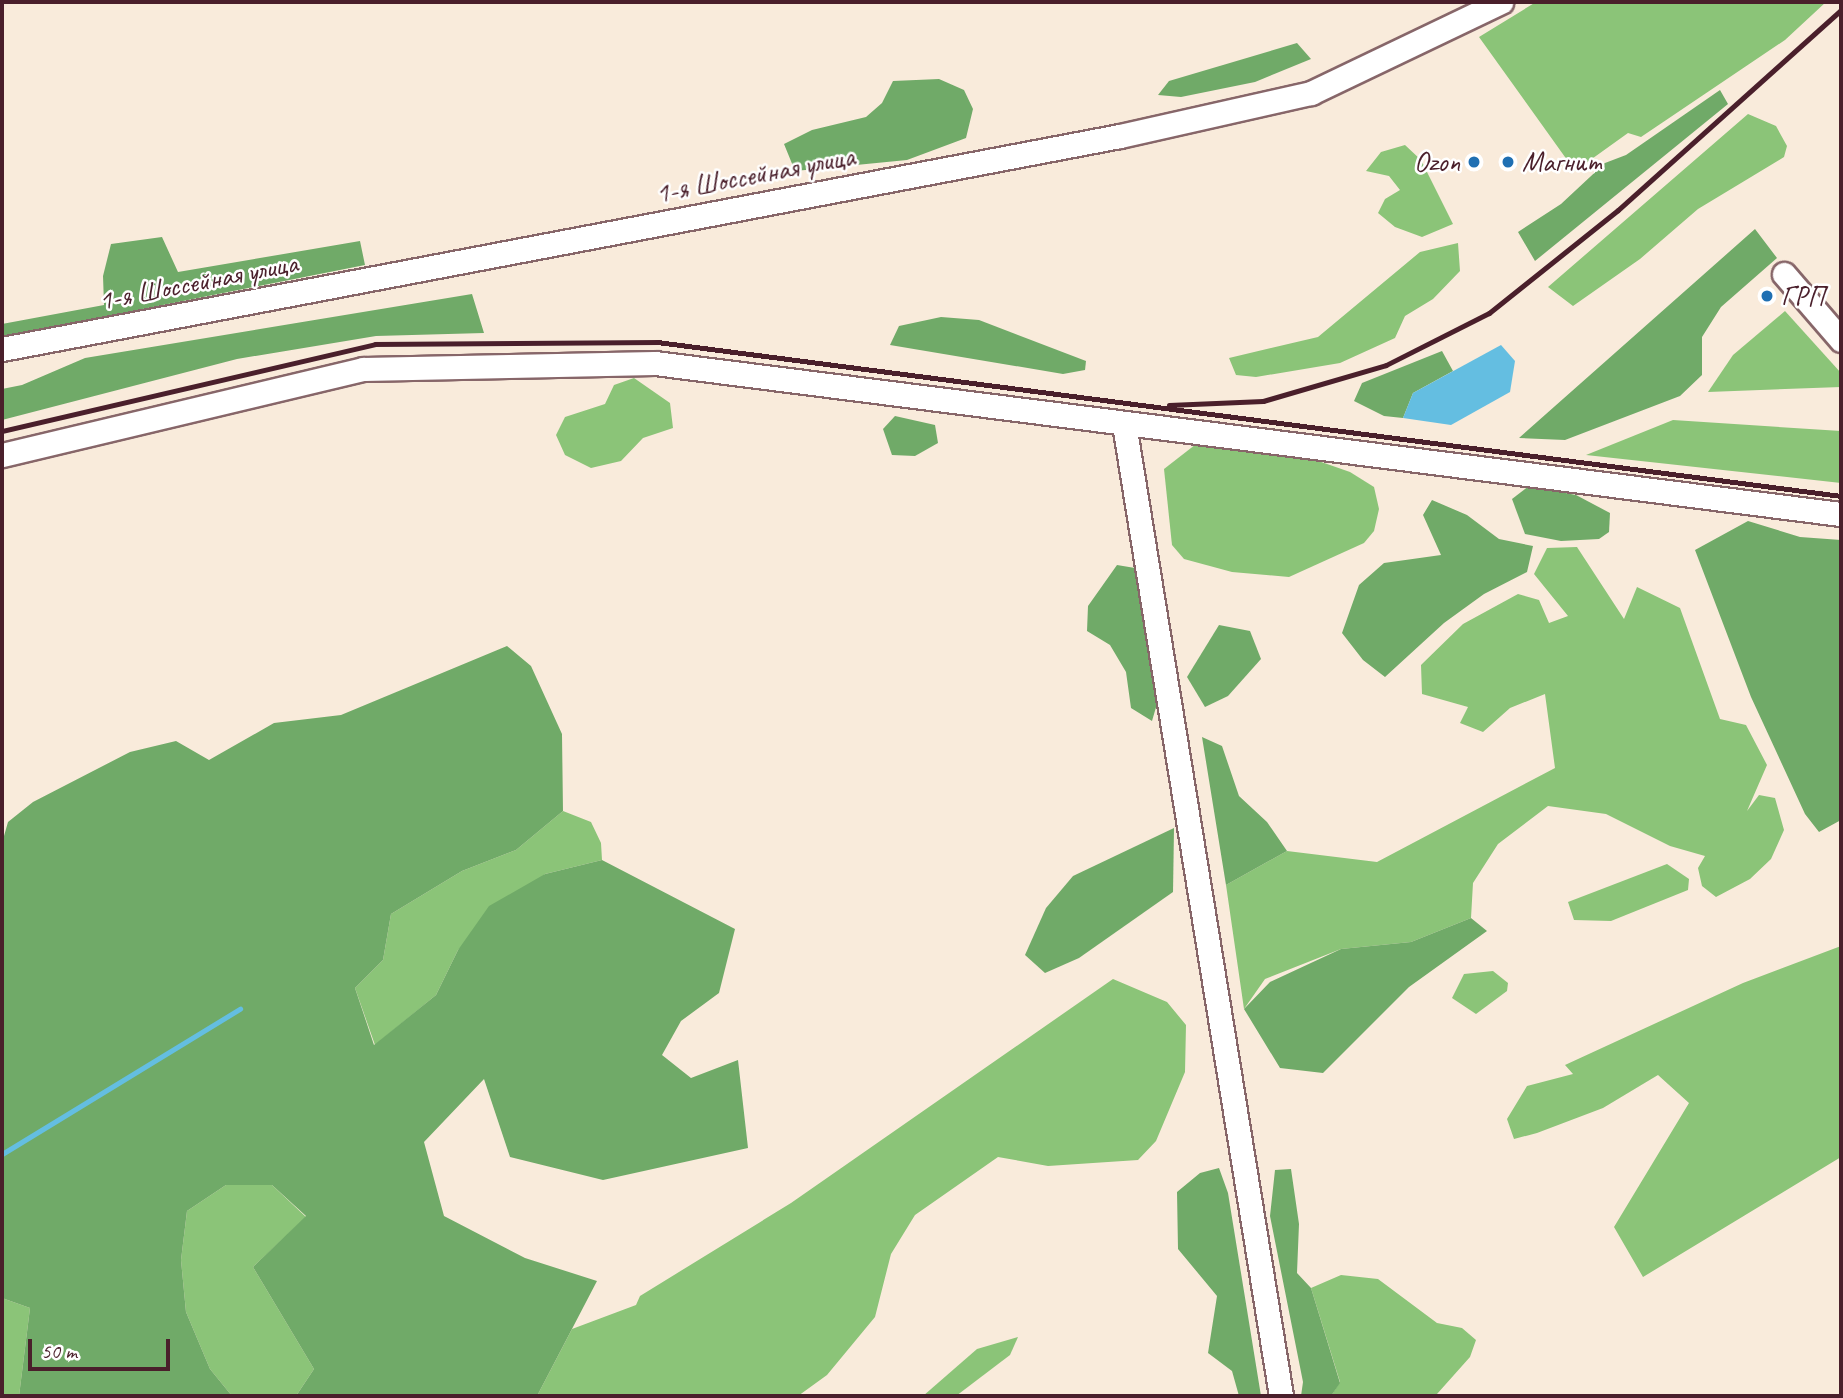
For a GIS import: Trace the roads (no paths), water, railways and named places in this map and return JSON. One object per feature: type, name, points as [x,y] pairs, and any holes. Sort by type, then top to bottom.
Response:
[{"type":"street","name":"1-я Шоссейная улица","points":[[2,349],[1121,136],[1297,96],[1501,2]]},
{"type":"street","points":[[1784,274],[1841,340]]},
{"type":"street","points":[[2,455],[376,369],[655,363],[1841,514]]},
{"type":"street","points":[[1124,424],[1266,1283],[1281,1396]]},
{"type":"water","points":[[1501,345],[1515,361],[1510,392],[1451,425],[1403,418],[1413,393]]},
{"type":"waterway","points":[[2,1154],[240,1009]]},
{"type":"railway","points":[[1169,405],[1263,401],[1386,365],[1489,313],[1618,210],[1841,10]]},
{"type":"railway","points":[[2,431],[375,344],[657,342],[1841,496]]},
{"type":"place","name":"Ozon","points":[[1474,162]]},
{"type":"place","name":"Магнит","points":[[1508,162]]},
{"type":"place","name":"ГРП","points":[[1767,296]]}]
